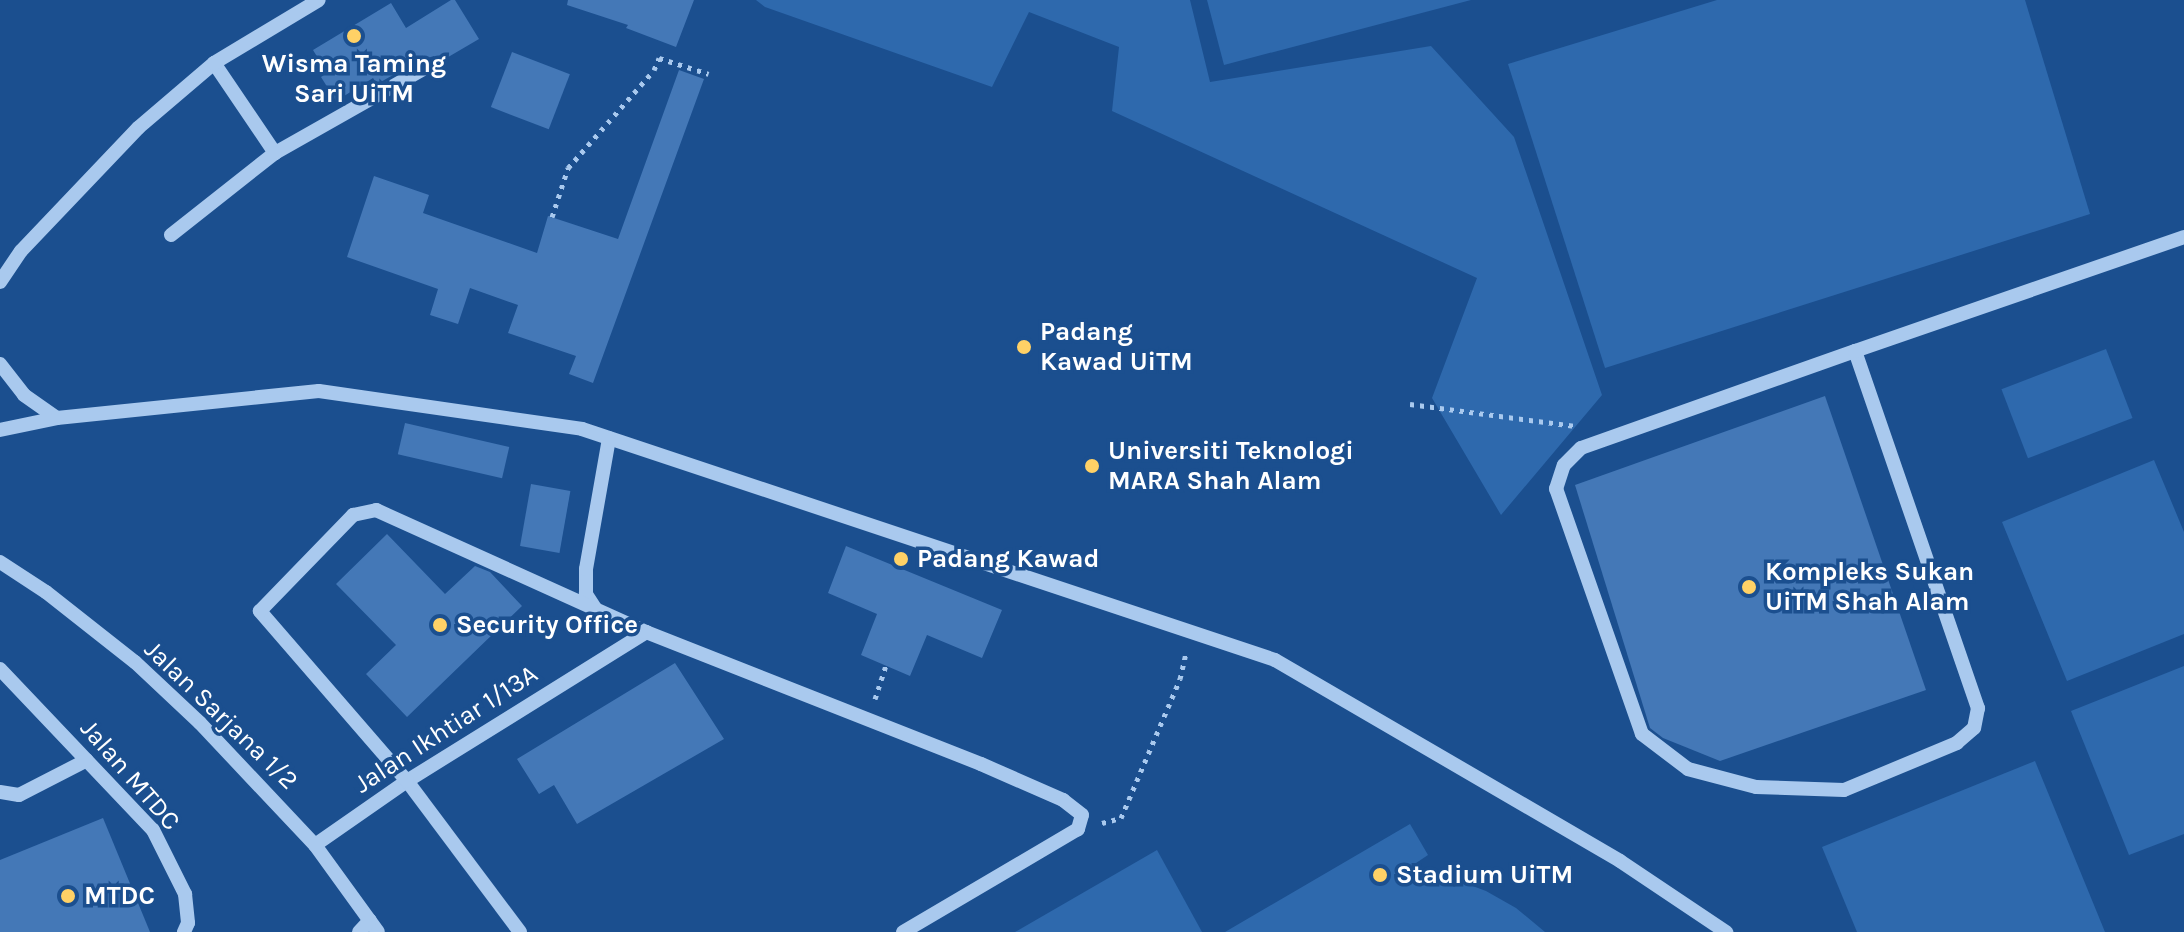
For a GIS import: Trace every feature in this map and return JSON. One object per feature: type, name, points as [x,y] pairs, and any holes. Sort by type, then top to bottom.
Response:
[{"type":"street","points":[[0,282],[21,251],[84,181],[138,128],[214,63],[319,0]]},
{"type":"street","points":[[214,63],[275,153]]},
{"type":"street","points":[[171,235],[275,153],[422,70]]},
{"type":"street","points":[[1855,351],[1978,708],[1974,728],[1957,743],[1844,790],[1756,787],[1688,769],[1642,734],[1556,489],[1564,465],[1581,448],[1855,351],[2184,237]]},
{"type":"street","points":[[0,364],[24,395],[57,418]]},
{"type":"street","points":[[0,430],[57,418],[319,391],[582,429],[1275,660],[1620,861],[1726,932]]},
{"type":"street","points":[[595,608],[586,594],[586,569],[609,438]]},
{"type":"street","points":[[520,932],[407,781],[260,611],[347,520],[366,510],[376,510],[646,632],[869,719],[1076,806],[1082,815],[1078,829],[903,932]]},
{"type":"street","name":"Jalan Sarjana 1/2","points":[[0,562],[46,592],[135,662],[200,723],[315,845],[374,926]]},
{"type":"street","name":"Jalan Ikhtiar 1/13A","points":[[315,845],[407,781],[646,632]]},
{"type":"street","name":"Jalan MTDC","points":[[0,669],[153,830],[185,894],[188,923],[184,932]]},
{"type":"street","points":[[0,792],[19,795],[87,760]]},
{"type":"street","points":[[359,932],[374,926]]},
{"type":"path","points":[[552,217],[568,168],[654,70],[659,58],[709,74]]},
{"type":"path","points":[[1410,404],[1622,434]]},
{"type":"path","points":[[1078,829],[1121,818],[1180,679],[1190,632]]},
{"type":"path","points":[[869,719],[886,665]]},
{"type":"shaded area","points":[[756,0],[1190,0],[1210,82],[1431,46],[1514,137],[1602,395],[1501,515],[1432,398],[1477,278],[1112,111],[1119,47],[1029,12],[992,87],[765,7]]},
{"type":"shaded area","points":[[1207,0],[1471,0],[1224,65]]},
{"type":"shaded area","points":[[1717,0],[2025,0],[2090,214],[1605,368],[1508,64]]},
{"type":"shaded area","points":[[2106,349],[2133,418],[2028,458],[2001,389]]},
{"type":"shaded area","points":[[2154,460],[2184,532],[2184,634],[2067,681],[2002,522]]},
{"type":"shaded area","points":[[2184,666],[2184,834],[2129,855],[2071,711]]},
{"type":"shaded area","points":[[2035,761],[2105,932],[1857,932],[1822,847]]},
{"type":"shaded area","name":"Stadium UiTM","points":[[1410,824],[1428,855],[1407,869],[1454,879],[1486,891],[1516,908],[1545,932],[1225,932]]},
{"type":"shaded area","points":[[1157,850],[1202,932],[1015,932]]},
{"type":"building","points":[[455,0],[479,39],[438,63],[434,56],[418,61],[377,84],[373,78],[336,101],[321,77],[327,73],[313,50],[391,3],[406,28]]},
{"type":"building","points":[[568,0],[694,0],[676,47],[626,28],[628,25],[567,5]]},
{"type":"building","points":[[512,52],[570,74],[549,129],[491,107]]},
{"type":"building","points":[[679,70],[704,79],[593,383],[569,374],[576,356],[508,333],[518,305],[470,288],[458,324],[430,315],[438,289],[347,257],[374,176],[429,195],[423,213],[537,253],[548,216],[618,239]]},
{"type":"building","name":"Kompleks Sukan UiTM Shah Alam","points":[[1825,396],[1926,690],[1720,761],[1663,738],[1650,728],[1575,485]]},
{"type":"building","points":[[405,423],[509,447],[502,478],[398,454]]},
{"type":"building","points":[[531,484],[570,491],[559,553],[520,546]]},
{"type":"building","name":"Security Office","points":[[387,534],[445,594],[475,566],[490,572],[522,606],[407,717],[366,674],[396,645],[336,584]]},
{"type":"building","points":[[846,546],[1002,610],[982,658],[927,635],[910,676],[861,655],[877,614],[828,593]]},
{"type":"building","points":[[675,663],[724,739],[577,824],[554,785],[539,794],[517,759]]},
{"type":"building","name":"MTDC","points":[[103,818],[150,932],[0,932],[0,860]]},
{"type":"place","name":"Wisma Taming Sari UiTM","points":[[354,36]]},
{"type":"place","name":"Padang Kawad UiTM","points":[[1024,347]]},
{"type":"place","name":"Universiti Teknologi MARA Shah Alam","points":[[1092,466]]},
{"type":"place","name":"Padang Kawad","points":[[901,559]]},
{"type":"place","name":"Kompleks Sukan UiTM Shah Alam","points":[[1749,587]]},
{"type":"place","name":"Security Office","points":[[440,625]]},
{"type":"place","name":"Stadium UiTM","points":[[1380,875]]},
{"type":"place","name":"MTDC","points":[[68,896]]}]
